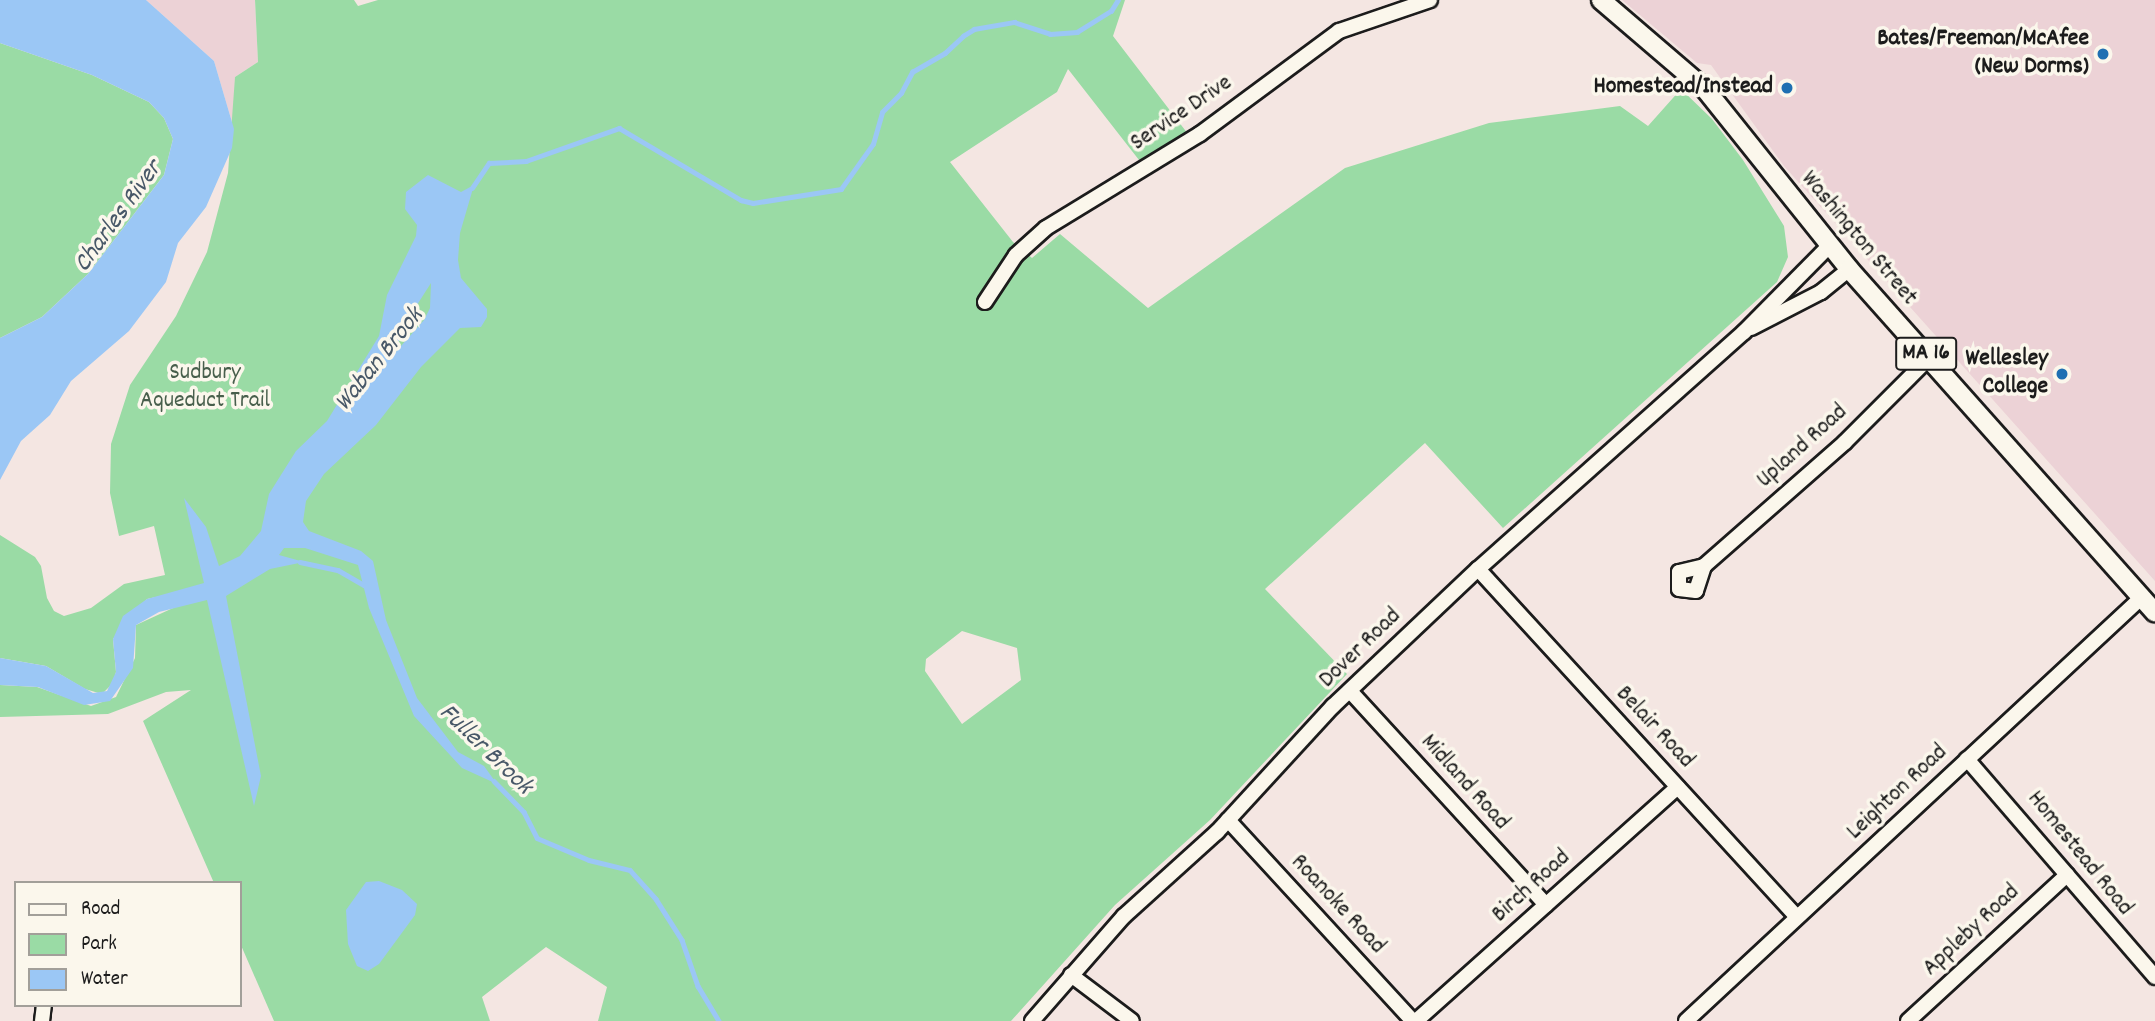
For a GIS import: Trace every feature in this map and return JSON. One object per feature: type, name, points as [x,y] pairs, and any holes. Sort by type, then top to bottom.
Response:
[{"type":"main road","name":"Washington Street","points":[[1601,0],[1705,89],[1829,246],[2155,613]]},
{"type":"street","name":"Service Drive","points":[[985,302],[1016,255],[1046,228],[1186,143],[1339,30],[1430,0]]},
{"type":"street","name":"Dover Road","points":[[1032,1021],[1138,903],[1228,820],[1350,691],[1478,569],[1744,332],[1829,246]]},
{"type":"street","name":"Dover Road","points":[[1744,332],[1821,292],[1849,269]]},
{"type":"street","name":"Upland Road","points":[[1704,566],[1845,442],[1929,358]]},
{"type":"street","name":"Belair Road","points":[[1478,569],[1797,917]]},
{"type":"street","name":"Leighton Road","points":[[1686,1021],[2141,598]]},
{"type":"street","name":"Midland Road","points":[[1350,691],[1546,905]]},
{"type":"street","name":"Homestead Road","points":[[1968,759],[2155,977]]},
{"type":"street","name":"Birch Road","points":[[1415,1021],[1678,788]]},
{"type":"street","name":"Roanoke Road","points":[[1228,820],[1415,1021]]},
{"type":"street","name":"Appleby Road","points":[[1908,1021],[2067,875]]},
{"type":"street","points":[[1071,975],[1132,1021]]},
{"type":"shaded area","points":[[146,0],[255,0],[258,62],[235,77],[234,129],[214,61]]},
{"type":"shaded area","name":"Wellesley College","points":[[1622,0],[2155,0],[2155,581],[1784,166],[1711,65],[1697,63]]},
{"type":"green space","name":"Sudbury Aqueduct Trail","points":[[255,0],[354,0],[358,6],[378,0],[1125,0],[1113,36],[1188,134],[1139,160],[1068,69],[1057,92],[950,162],[1013,242],[1032,258],[1060,234],[1148,308],[1345,168],[1489,123],[1620,106],[1648,126],[1681,89],[1712,119],[1743,160],[1784,226],[1788,257],[1777,282],[1503,528],[1425,443],[1265,589],[1347,674],[1210,820],[1115,905],[1011,1021],[598,1021],[607,987],[546,947],[482,997],[490,1021],[274,1021],[242,948],[242,881],[213,881],[143,721],[191,690],[166,692],[108,714],[0,717],[0,685],[37,687],[91,706],[116,697],[135,658],[136,625],[173,608],[170,594],[147,599],[113,639],[116,672],[113,683],[102,694],[85,689],[46,666],[0,658],[0,535],[35,557],[41,566],[47,598],[54,611],[64,616],[91,608],[124,584],[165,575],[154,526],[119,536],[110,493],[111,444],[130,385],[176,316],[207,252],[228,173],[235,77],[258,62]],"holes":[[[962,631],[1017,648],[1021,680],[962,724],[925,671],[926,659]]]},
{"type":"green space","points":[[0,43],[92,75],[149,102],[164,118],[173,139],[164,175],[88,274],[42,317],[0,338]]},
{"type":"water","points":[[0,0],[146,0],[214,61],[234,129],[232,148],[206,207],[178,243],[166,282],[129,331],[71,381],[50,415],[21,441],[0,480],[0,338],[42,317],[88,274],[164,175],[173,139],[164,118],[149,102],[92,75],[0,43]]},
{"type":"water","points":[[428,175],[461,192],[474,185],[460,233],[458,260],[461,278],[487,309],[487,317],[481,327],[460,328],[421,367],[376,425],[324,474],[306,501],[303,522],[309,531],[361,551],[373,561],[386,620],[417,698],[458,752],[484,766],[497,784],[462,768],[414,716],[369,608],[358,565],[305,548],[284,548],[279,555],[304,562],[270,569],[226,596],[261,776],[254,806],[207,600],[159,612],[136,625],[133,668],[110,701],[84,705],[38,687],[0,685],[0,658],[46,666],[93,693],[107,691],[116,672],[113,639],[123,616],[147,599],[204,583],[184,498],[206,527],[219,566],[240,556],[261,531],[269,494],[296,451],[327,421],[379,336],[387,295],[416,236],[417,225],[405,209],[406,192]],"holes":[[[431,283],[430,308],[424,320],[393,355],[408,319]]]},
{"type":"water","points":[[379,881],[402,890],[417,904],[415,915],[379,964],[368,971],[357,966],[348,944],[346,910],[366,882]]},
{"type":"waterway","name":"Waban Brook","points":[[472,188],[489,163],[526,161],[619,128],[741,200],[753,203],[841,189],[873,144],[882,112],[901,93],[912,72],[945,53],[963,36],[974,29],[1014,22],[1050,34],[1077,32],[1111,11],[1118,0]]},
{"type":"waterway","name":"Fuller Brook","points":[[300,562],[338,570],[366,586]]},
{"type":"waterway","name":"Fuller Brook","points":[[494,781],[524,812],[537,838],[589,860],[630,870],[656,899],[682,940],[698,986],[719,1021]]},
{"type":"place","name":"Bates/Freeman/McAfee (New Dorms)","points":[[2103,54]]},
{"type":"place","name":"Homestead/Instead","points":[[1787,88]]},
{"type":"place","name":"Wellesley College","points":[[2062,374]]},
{"type":"water label","name":"Charles River","points":[[119,217]]}]
